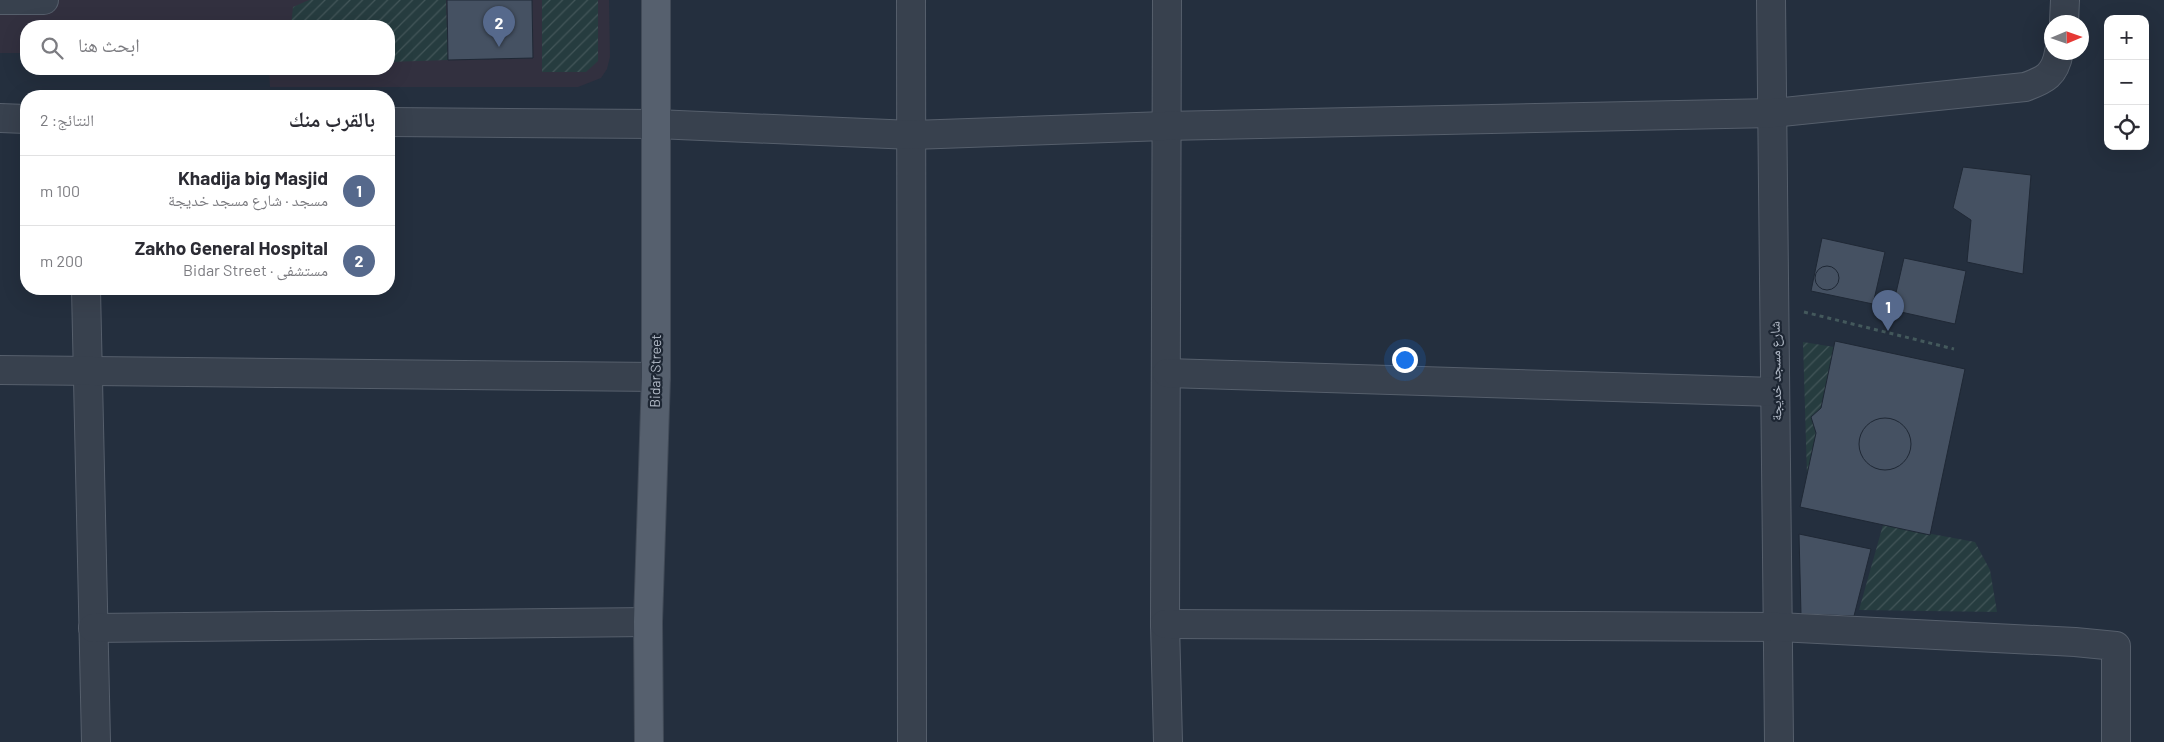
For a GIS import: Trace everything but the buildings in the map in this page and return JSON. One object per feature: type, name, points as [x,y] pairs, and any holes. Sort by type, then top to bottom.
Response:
[{"type":"main road","name":"Bidar Street","points":[[649,742],[648,622],[656,377],[656,0]]},
{"type":"street","points":[[0,0],[44,0]]},
{"type":"street","points":[[911,0],[912,742]]},
{"type":"street","points":[[1168,0],[1165,126],[1167,373],[1165,624],[1168,742]]},
{"type":"street","name":"شارع مسجد خديجة","points":[[1771,0],[1779,742]]},
{"type":"street","points":[[2064,15],[2065,0]]},
{"type":"street","points":[[395,122],[656,124],[912,135],[1165,126],[1772,114],[2025,86],[2046,80],[2057,60]]},
{"type":"street","points":[[0,118],[20,119]]},
{"type":"street","points":[[86,295],[96,742]]},
{"type":"street","points":[[0,370],[656,377]]},
{"type":"street","points":[[1167,373],[1775,392]]},
{"type":"street","points":[[93,628],[648,622]]},
{"type":"street","points":[[1165,624],[1778,627],[2075,642],[2116,646],[2116,742]]},
{"type":"path","points":[[1774,305],[1954,349]]},
{"type":"shaded area","points":[[0,0],[609,0],[610,57],[607,69],[601,78],[578,87],[270,87],[269,75],[395,75],[395,20],[20,20],[20,53],[0,53]]},
{"type":"green space","points":[[309,0],[446,0],[448,60],[395,62],[395,20],[292,20],[293,7]]},
{"type":"green space","points":[[542,0],[598,0],[598,61],[586,72],[542,72]]},
{"type":"green space","points":[[1803,342],[1834,347],[1807,476]]},
{"type":"green space","points":[[1883,525],[1975,542],[1990,570],[1997,612],[1859,610]]},
{"type":"place","name":"Zakho General Hospital","points":[[499,47]]},
{"type":"place","name":"Khadija big Masjid","points":[[1888,331]]}]
